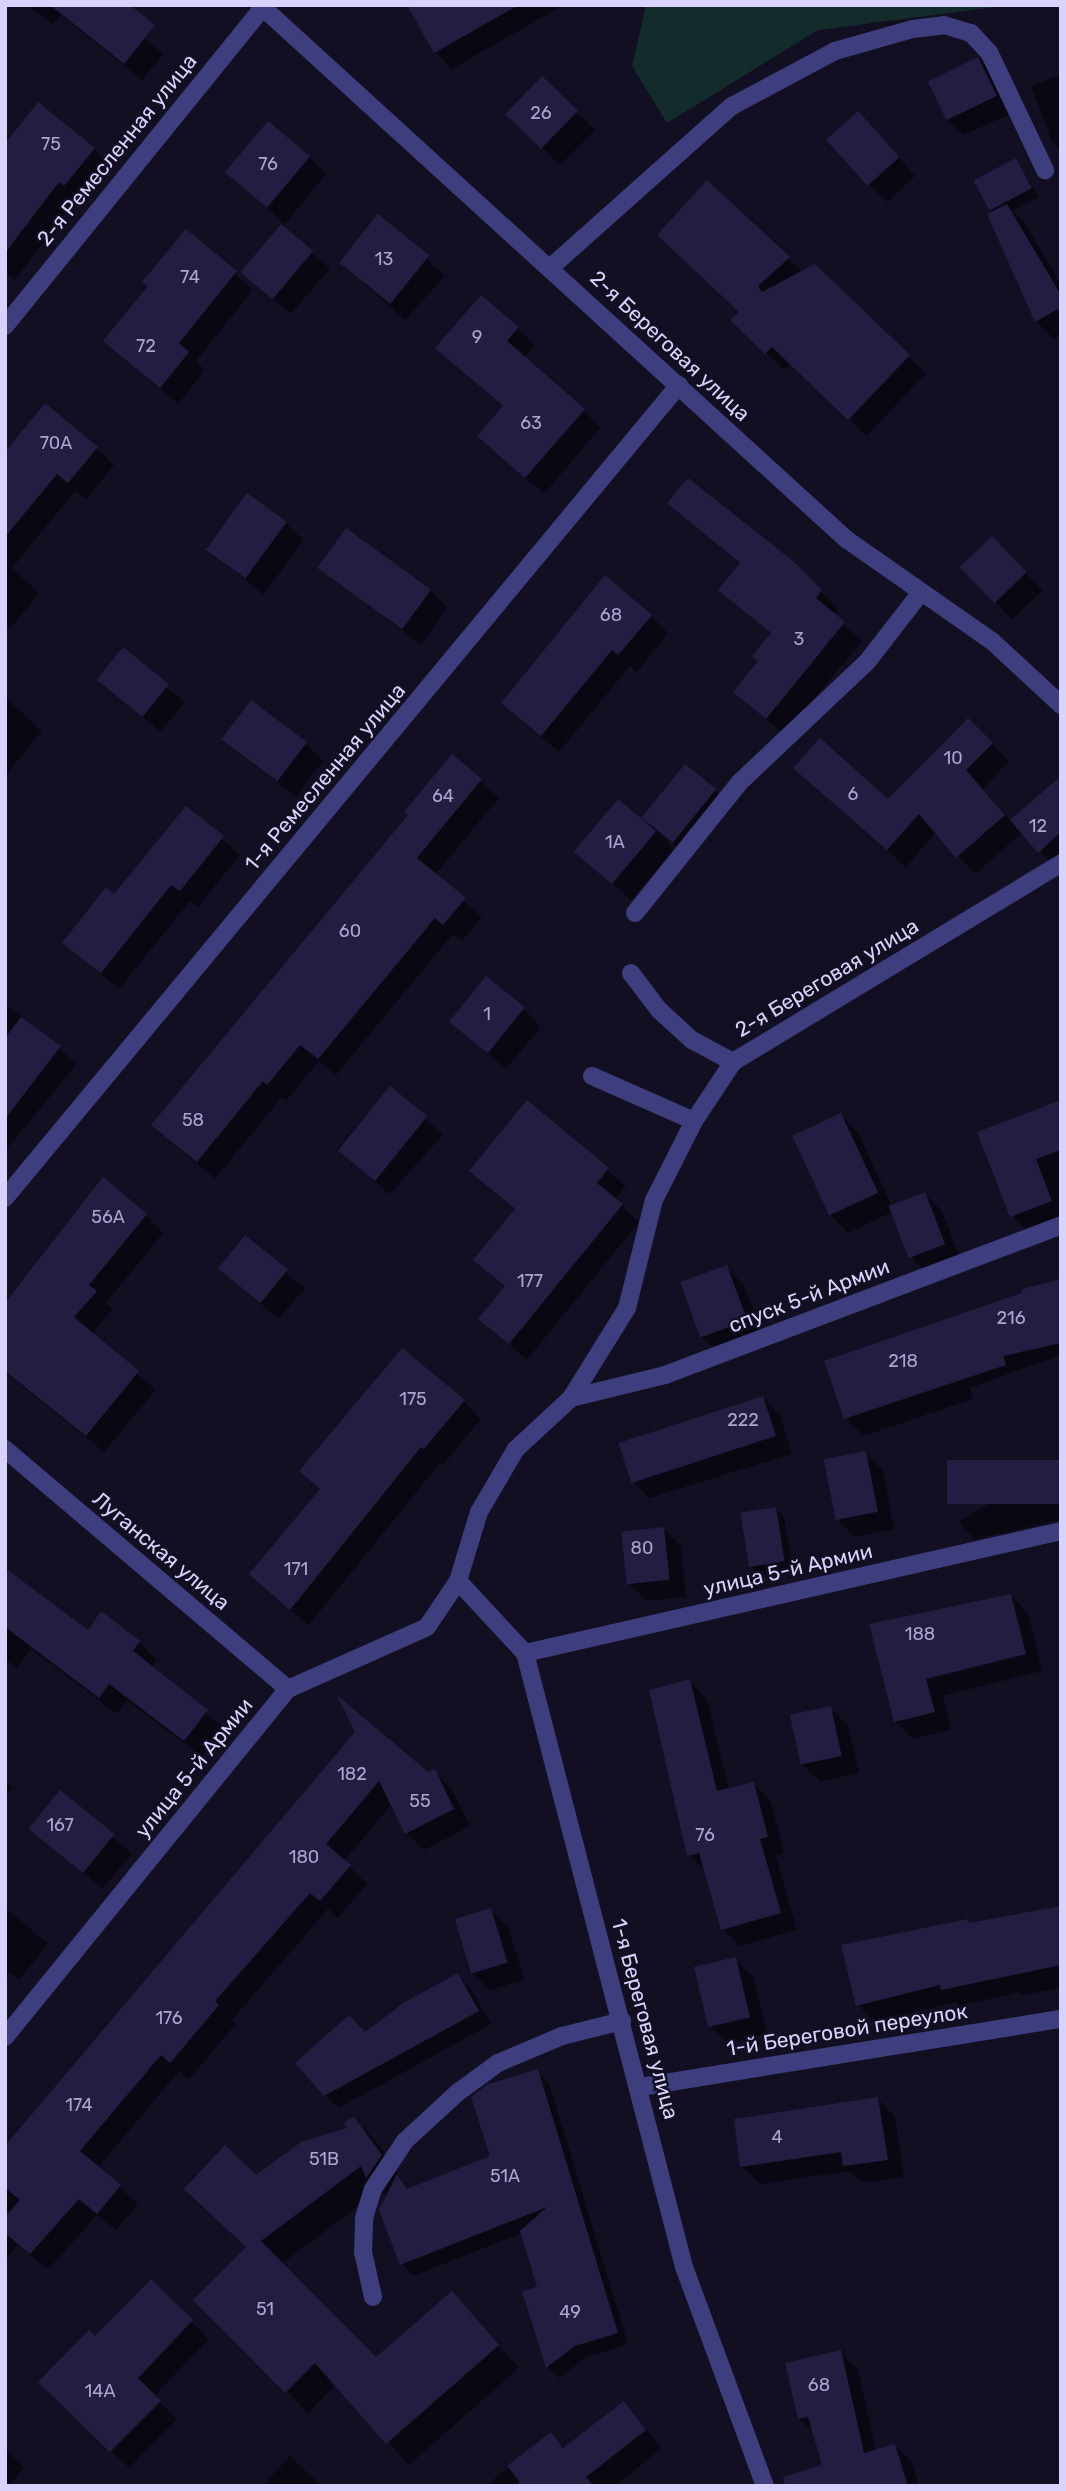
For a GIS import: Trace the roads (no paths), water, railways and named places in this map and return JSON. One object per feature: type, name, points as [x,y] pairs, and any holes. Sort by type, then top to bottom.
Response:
[{"type":"street","name":"2-я Береговая улица","points":[[262,6],[846,539],[919,595],[993,642],[1061,705]]},
{"type":"street","name":"2-я Ремесленная улица","points":[[5,326],[262,6]]},
{"type":"street","points":[[551,267],[732,106],[835,51],[913,29],[944,25],[971,33],[989,52],[1045,170]]},
{"type":"street","name":"1-я Ремесленная улица","points":[[5,1198],[680,385]]},
{"type":"street","points":[[635,914],[740,782],[867,662],[919,595]]},
{"type":"street","name":"2-я Береговая улица","points":[[458,1581],[479,1512],[516,1449],[571,1398],[627,1308],[654,1200],[694,1121],[733,1062],[1061,863]]},
{"type":"street","points":[[631,973],[659,1010],[692,1040],[733,1062]]},
{"type":"street","points":[[592,1076],[694,1121]]},
{"type":"street","name":"спуск 5-й Армии","points":[[571,1398],[665,1375],[1061,1225]]},
{"type":"street","name":"Луганская улица","points":[[5,1449],[288,1689]]},
{"type":"street","name":"улица 5-й Армии","points":[[525,1653],[1061,1531]]},
{"type":"street","name":"1-я Береговая улица","points":[[458,1581],[525,1653],[640,2087],[684,2267],[765,2486]]},
{"type":"street","name":"улица 5-й Армии","points":[[5,2037],[288,1689],[426,1627],[458,1581]]},
{"type":"street","name":"1-й Береговой переулок","points":[[640,2087],[1061,2018]]},
{"type":"street","points":[[373,2297],[363,2252],[364,2218],[373,2189],[405,2141],[457,2093],[498,2063],[562,2036],[622,2021]]}]
